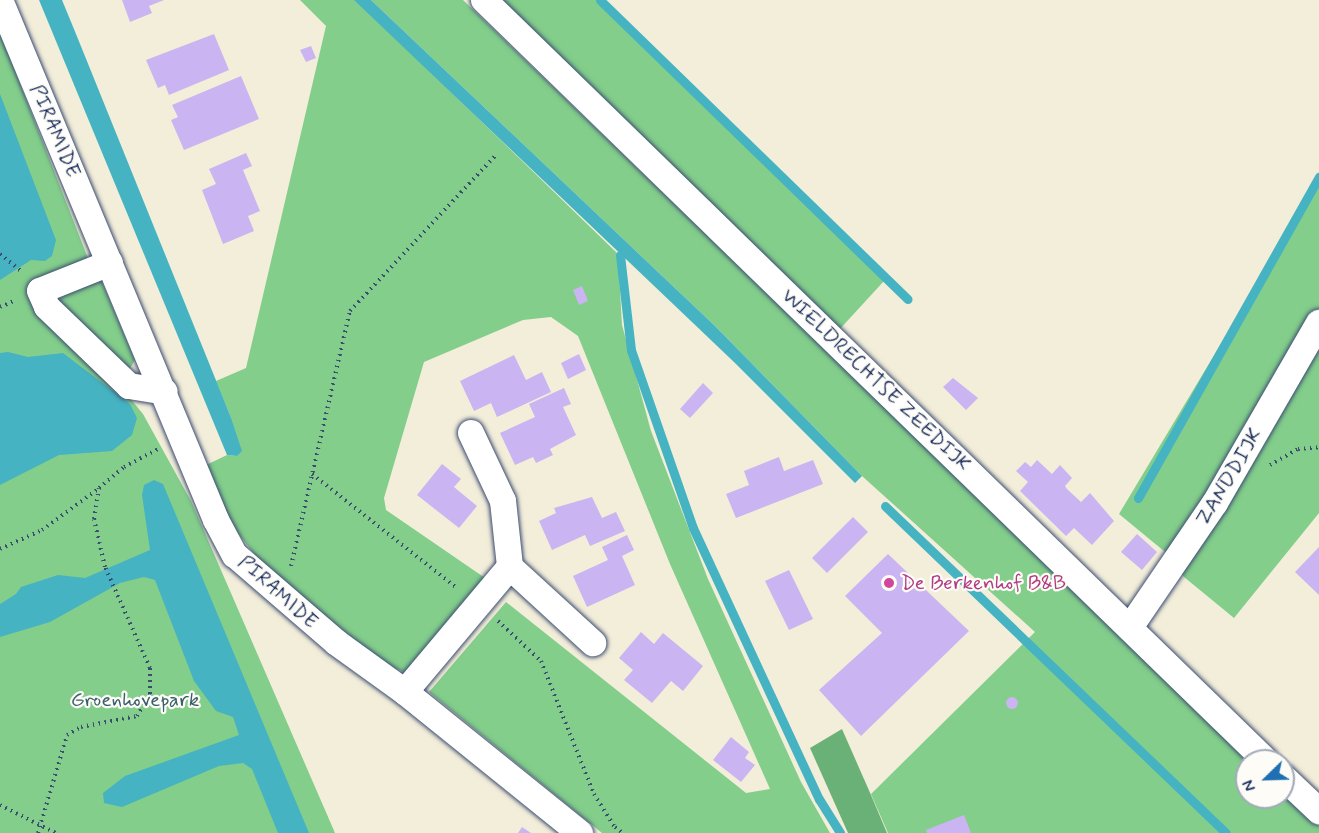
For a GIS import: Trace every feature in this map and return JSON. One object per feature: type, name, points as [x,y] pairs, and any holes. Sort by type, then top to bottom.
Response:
[{"type":"street","name":"PIRAMIDE","points":[[0,0],[165,392],[216,520],[235,555],[284,599],[405,692],[580,833]]},
{"type":"street","name":"WIELDRECHTSE ZEEDIJK","points":[[484,0],[1131,626],[1254,749]]},
{"type":"street","points":[[110,263],[40,291],[47,307],[129,386],[165,392]]},
{"type":"street","name":"ZANDDIJK","points":[[1131,626],[1215,503],[1319,323]]},
{"type":"street","points":[[471,433],[503,501],[510,567],[593,643]]},
{"type":"street","points":[[405,692],[510,567]]},
{"type":"street","points":[[1295,788],[1319,811]]},
{"type":"path","points":[[284,599],[351,311],[495,156]]},
{"type":"path","points":[[0,254],[32,280]]},
{"type":"path","points":[[0,549],[42,530],[124,468],[163,445]]},
{"type":"path","points":[[312,474],[478,605],[541,661],[594,794],[615,827],[623,833]]},
{"type":"path","points":[[38,833],[67,735],[81,727],[137,716],[150,694],[150,668],[105,567],[94,519],[99,489]]},
{"type":"path","points":[[0,805],[56,833]]},
{"type":"path","points":[[609,833],[615,827]]},
{"type":"green space","points":[[300,0],[356,0],[618,254],[622,325],[651,431],[708,579],[801,782],[830,833],[602,833],[429,692],[506,602],[746,793],[770,789],[670,564],[578,336],[551,317],[523,320],[424,362],[384,498],[386,510],[488,580],[412,675],[386,665],[264,566],[233,527],[206,465],[227,455],[237,456],[230,415],[216,381],[246,368],[326,26]]},
{"type":"green space","points":[[371,0],[463,0],[1240,749],[1235,749],[1235,809],[1295,809],[1295,803],[1319,826],[1319,833],[888,833],[871,794],[1035,632],[862,476],[715,326]]},
{"type":"green space","points":[[498,0],[600,0],[884,281],[839,330]]},
{"type":"green space","name":"Groenhovepark","points":[[0,32],[91,266],[38,286],[143,414],[191,501],[335,833],[0,833]]},
{"type":"green space","points":[[1319,180],[1319,513],[1234,618],[1184,577],[1170,556],[1119,514]]},
{"type":"green space","points":[[94,279],[102,282],[135,360],[129,370],[59,310],[59,301],[66,292]]},
{"type":"green space","points":[[842,729],[887,833],[848,833],[810,748]]},
{"type":"water","points":[[39,0],[62,0],[230,415],[242,451],[237,456],[227,455]]},
{"type":"water","points":[[354,0],[371,0],[715,326],[862,476],[855,483],[735,363]]},
{"type":"water","points":[[0,94],[56,240],[52,256],[45,261],[31,260],[0,280]]},
{"type":"water","points":[[8,352],[28,357],[63,353],[130,404],[137,418],[132,435],[112,451],[59,455],[0,485],[0,353]]},
{"type":"water","points":[[154,480],[163,484],[309,833],[278,833],[252,769],[243,763],[219,766],[122,807],[104,803],[103,793],[125,776],[239,735],[233,717],[216,711],[194,681],[155,580],[144,577],[120,583],[50,622],[0,637],[0,604],[16,594],[21,587],[58,575],[85,578],[150,550],[142,495],[144,485]]},
{"type":"building","points":[[122,0],[164,0],[149,6],[152,13],[130,22]]},
{"type":"building","points":[[214,34],[229,70],[169,95],[165,85],[158,88],[146,60]]},
{"type":"building","points":[[311,46],[316,58],[306,62],[300,50]]},
{"type":"building","points":[[241,76],[259,119],[184,150],[171,120],[178,117],[172,105]]},
{"type":"building","points":[[246,153],[252,166],[243,170],[260,211],[248,216],[254,231],[223,244],[202,190],[216,184],[209,169]]},
{"type":"building","points":[[582,286],[588,301],[579,305],[573,290]]},
{"type":"building","points":[[579,354],[586,370],[568,379],[561,363]]},
{"type":"building","points":[[514,355],[526,380],[542,372],[551,392],[497,417],[491,403],[474,411],[460,381]]},
{"type":"building","points":[[953,378],[978,398],[966,410],[943,387]]},
{"type":"building","points":[[703,383],[713,393],[690,418],[680,409]]},
{"type":"building","points":[[564,388],[571,404],[563,407],[576,435],[550,449],[553,455],[536,463],[533,457],[515,465],[500,433],[535,417],[529,404]]},
{"type":"building","points":[[779,457],[784,471],[813,460],[823,484],[736,518],[726,494],[749,485],[744,471]]},
{"type":"building","points":[[1037,460],[1052,474],[1060,465],[1072,478],[1065,486],[1067,489],[1081,502],[1090,493],[1114,521],[1092,545],[1074,528],[1066,536],[1020,491],[1028,482],[1016,471],[1025,462],[1031,467]]},
{"type":"building","points":[[442,464],[461,479],[454,487],[477,506],[459,528],[417,495]]},
{"type":"building","points":[[592,497],[602,518],[616,512],[625,531],[590,546],[585,535],[552,550],[539,521],[556,513],[554,508]]},
{"type":"building","points":[[853,517],[868,532],[827,573],[812,558]]},
{"type":"building","points":[[1137,534],[1157,552],[1142,570],[1121,552]]},
{"type":"building","points":[[627,535],[634,550],[622,556],[635,585],[587,607],[573,576],[608,560],[602,547]]},
{"type":"building","points":[[1319,547],[1319,595],[1295,572]]},
{"type":"building","points":[[888,554],[969,631],[861,736],[819,690],[882,633],[845,596]]},
{"type":"building","points":[[789,570],[813,619],[789,630],[765,581]]},
{"type":"building","points":[[641,632],[654,644],[663,633],[703,666],[683,691],[671,681],[652,703],[624,680],[633,670],[619,658]]},
{"type":"building","points":[[1014,697],[1018,703],[1014,709],[1010,709],[1006,701]]},
{"type":"building","points":[[731,737],[749,752],[745,758],[755,765],[741,782],[713,760]]},
{"type":"building","points":[[964,815],[971,833],[927,833],[926,830]]},
{"type":"building","points":[[522,827],[531,833],[518,833]]},
{"type":"waterway","points":[[600,0],[907,299]]},
{"type":"waterway","points":[[1138,498],[1319,177]]},
{"type":"waterway","points":[[620,255],[631,350],[693,528],[819,799],[840,833]]},
{"type":"waterway","points":[[885,506],[1226,833]]},
{"type":"place","name":"De Berkenhof B&B","points":[[889,583]]}]
